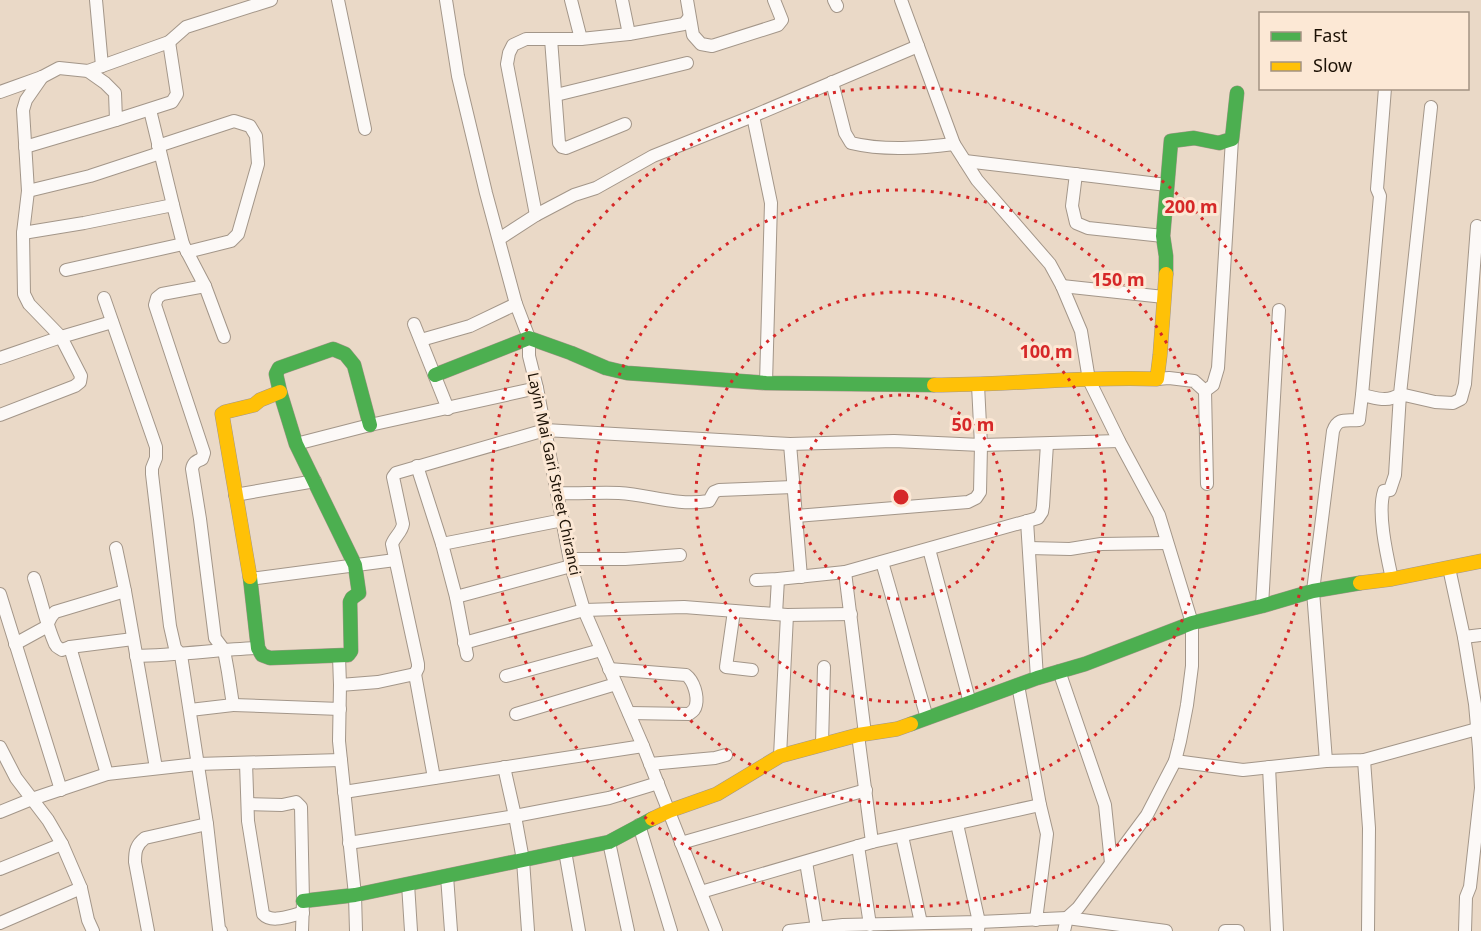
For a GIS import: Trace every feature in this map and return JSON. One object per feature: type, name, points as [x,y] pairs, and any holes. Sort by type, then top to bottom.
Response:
[{"type":"street","points":[[96,0],[102,66]]},
{"type":"street","points":[[0,92],[60,68],[88,71],[169,42],[186,27],[270,0]]},
{"type":"street","points":[[338,0],[365,129]]},
{"type":"street","name":"Layin Mai Gari Street Chiranci","points":[[446,0],[458,76],[516,304],[529,338],[529,356],[562,520],[584,610],[643,746],[716,931]]},
{"type":"street","points":[[571,0],[581,39]]},
{"type":"street","points":[[622,0],[629,34]]},
{"type":"street","points":[[687,0],[693,35],[701,44],[712,46],[778,25],[782,20],[774,0]]},
{"type":"street","points":[[901,0],[954,144],[977,180],[1050,264],[1062,286],[1081,331],[1089,380],[1159,515],[1192,623],[1190,685],[1175,761],[1147,815],[1078,908],[1067,918],[1064,931]]},
{"type":"street","points":[[536,215],[507,64],[513,45],[526,39],[581,39],[629,34],[684,24],[689,18]]},
{"type":"street","points":[[551,39],[559,143],[562,147],[566,148],[625,124]]},
{"type":"street","points":[[25,147],[172,102],[177,94],[169,42]]},
{"type":"street","points":[[499,239],[536,215],[574,195],[596,188],[653,156],[918,46]]},
{"type":"street","points":[[556,94],[687,63]]},
{"type":"street","points":[[88,71],[115,93],[116,120]]},
{"type":"street","points":[[0,415],[75,386],[80,382],[81,376],[61,337],[29,304],[24,294],[23,233],[28,191],[23,110],[26,100],[42,77]]},
{"type":"street","points":[[832,82],[845,133],[852,143],[869,148],[929,147],[954,144]]},
{"type":"street","points":[[1326,761],[1313,591],[1333,431],[1336,424],[1342,420],[1359,420],[1380,195],[1377,189],[1385,90]]},
{"type":"street","points":[[1205,391],[1213,385],[1218,368],[1232,139],[1237,93]]},
{"type":"street","points":[[1392,579],[1384,536],[1382,499],[1384,491],[1390,490],[1395,475],[1400,394],[1431,107]]},
{"type":"street","points":[[150,110],[185,248],[205,286],[224,337]]},
{"type":"street","points":[[753,116],[771,203],[766,383]]},
{"type":"street","points":[[28,191],[90,176],[234,121],[250,126],[256,136],[258,164],[238,234],[231,241],[66,270]]},
{"type":"street","points":[[1157,379],[1164,297],[1166,248],[1163,236],[1171,141],[1194,138],[1219,143],[1232,139]]},
{"type":"street","points":[[965,161],[1167,185]]},
{"type":"street","points":[[1076,174],[1072,206],[1076,223],[1088,228],[1163,236]]},
{"type":"street","points":[[23,233],[84,224],[173,205]]},
{"type":"street","points":[[1362,395],[1392,399],[1400,394],[1453,404],[1461,399],[1465,384],[1477,226]]},
{"type":"street","points":[[205,286],[162,294],[157,298],[155,305],[204,453],[202,459],[192,465],[192,469],[215,638],[224,650],[233,705]]},
{"type":"street","points":[[1062,286],[1164,297]]},
{"type":"street","points":[[104,297],[156,447],[156,458],[152,468],[153,484],[170,626],[175,648],[181,655],[221,931]]},
{"type":"street","points":[[421,340],[470,326],[516,304]]},
{"type":"street","points":[[1262,606],[1279,310]]},
{"type":"street","points":[[0,358],[112,322]]},
{"type":"street","points":[[414,324],[448,409]]},
{"type":"street","points":[[435,375],[529,338],[606,368],[627,373],[766,383],[978,384],[1131,378],[1169,378],[1194,381],[1205,391],[1207,483]]},
{"type":"street","points":[[280,392],[254,405],[222,414],[250,579],[258,648],[262,655],[270,658],[348,655],[351,651],[350,602],[358,593],[359,587],[356,565],[296,444],[280,392],[276,374],[279,368],[333,349],[345,354],[354,365],[370,425]]},
{"type":"street","points":[[796,516],[968,501],[976,498],[980,492],[981,445],[978,384]]},
{"type":"street","points":[[296,444],[537,388]]},
{"type":"street","points":[[434,778],[415,674],[418,664],[392,544],[403,524],[393,477],[396,473],[545,430],[790,444],[894,441],[981,445],[1119,441]]},
{"type":"street","points":[[790,444],[801,577]]},
{"type":"street","points":[[756,580],[845,572],[1038,518],[1042,512],[1047,444]]},
{"type":"street","points":[[417,466],[442,544],[456,597],[466,649],[584,610],[684,607],[782,615],[850,614]]},
{"type":"street","points":[[235,495],[315,481]]},
{"type":"street","points":[[557,493],[620,493],[692,503],[709,501],[714,492],[719,490],[793,487]]},
{"type":"street","points":[[442,544],[562,520]]},
{"type":"street","points":[[1027,522],[1037,678]]},
{"type":"street","points":[[1029,548],[1070,549],[1101,544],[1167,543]]},
{"type":"street","points":[[116,548],[156,768]]},
{"type":"street","points":[[929,549],[970,703]]},
{"type":"street","points":[[456,597],[571,562],[680,555]]},
{"type":"street","points":[[250,579],[395,560]]},
{"type":"street","points":[[246,763],[248,821],[263,914],[271,920],[303,907],[355,895],[609,842],[669,811],[717,794],[780,756],[862,734],[897,729],[1037,678],[1085,664],[1192,623],[1313,591],[1392,579],[1481,561]]},
{"type":"street","points":[[882,562],[927,718]]},
{"type":"street","points":[[1449,568],[1478,704],[1477,729],[1481,783],[1476,886],[1466,897],[1465,931]]},
{"type":"street","points":[[845,572],[873,842]]},
{"type":"street","points":[[34,578],[58,648],[62,650],[133,639]]},
{"type":"street","points":[[778,579],[782,615],[780,756]]},
{"type":"street","points":[[15,644],[42,631],[55,612],[125,591]]},
{"type":"street","points":[[0,594],[61,790]]},
{"type":"street","points":[[734,611],[726,666],[752,670]]},
{"type":"street","points":[[1464,637],[1481,635]]},
{"type":"street","points":[[70,647],[107,774]]},
{"type":"street","points":[[136,656],[181,655],[258,648]]},
{"type":"street","points":[[506,676],[601,650]]},
{"type":"street","points":[[339,656],[339,741],[355,895],[356,931]]},
{"type":"street","points":[[822,744],[824,667]]},
{"type":"street","points":[[609,669],[686,675],[694,684],[696,706],[689,714],[629,713]]},
{"type":"street","points":[[1059,671],[1104,805],[1111,863]]},
{"type":"street","points":[[340,685],[378,682],[415,674]]},
{"type":"street","points":[[516,714],[616,684]]},
{"type":"street","points":[[1018,685],[1047,834],[1030,923]]},
{"type":"street","points":[[190,710],[233,705],[340,709]]},
{"type":"street","points":[[1175,761],[1243,770],[1326,761],[1364,760],[1477,729]]},
{"type":"street","points":[[344,792],[643,746]]},
{"type":"street","points":[[0,747],[4,764],[48,819],[62,844],[81,888],[88,920],[93,931]]},
{"type":"street","points":[[650,764],[726,755]]},
{"type":"street","points":[[0,812],[107,774],[196,764],[341,760]]},
{"type":"street","points":[[1364,760],[1369,828],[1368,931]]},
{"type":"street","points":[[504,767],[523,860],[528,931]]},
{"type":"street","points":[[1269,767],[1277,931]]},
{"type":"street","points":[[349,843],[609,798],[658,783]]},
{"type":"street","points":[[681,843],[866,790]]},
{"type":"street","points":[[248,804],[282,806],[296,802],[301,807],[302,931]]},
{"type":"street","points":[[701,892],[873,842],[1040,806]]},
{"type":"street","points":[[148,931],[135,862],[135,852],[139,843],[145,838],[207,824]]},
{"type":"street","points":[[957,824],[979,927]]},
{"type":"street","points":[[639,825],[671,931]]},
{"type":"street","points":[[902,836],[926,926]]},
{"type":"street","points":[[609,842],[628,931]]},
{"type":"street","points":[[0,869],[62,844]]},
{"type":"street","points":[[858,846],[877,927]]},
{"type":"street","points":[[565,851],[579,931]]},
{"type":"street","points":[[806,862],[817,928]]},
{"type":"street","points":[[447,876],[451,931]]},
{"type":"street","points":[[408,884],[411,931]]},
{"type":"street","points":[[0,923],[81,888]]},
{"type":"street","points":[[789,931],[817,928],[979,927],[1067,918],[1166,931]]},
{"type":"traffic: fast","points":[[1166,274],[1163,236],[1171,141],[1194,138],[1219,143],[1232,139],[1237,93]]},
{"type":"traffic: fast","points":[[435,375],[529,338],[606,368],[627,373],[766,383],[934,385]]},
{"type":"traffic: fast","points":[[250,577],[258,648],[262,655],[270,658],[348,655],[351,651],[350,602],[359,593],[355,565],[296,444],[280,392],[276,374],[279,368],[333,349],[345,354],[354,365],[370,425]]},
{"type":"traffic: fast","points":[[911,724],[1037,678],[1085,664],[1192,623],[1313,591],[1360,583]]},
{"type":"traffic: fast","points":[[303,901],[355,895],[609,842],[652,819]]},
{"type":"traffic: slow","points":[[934,385],[1157,379],[1166,274]]},
{"type":"traffic: slow","points":[[250,577],[222,414],[254,405],[280,392]]},
{"type":"traffic: slow","points":[[1360,583],[1481,561]]},
{"type":"traffic: slow","points":[[652,819],[717,794],[780,756],[858,735],[897,729],[911,724]]}]
